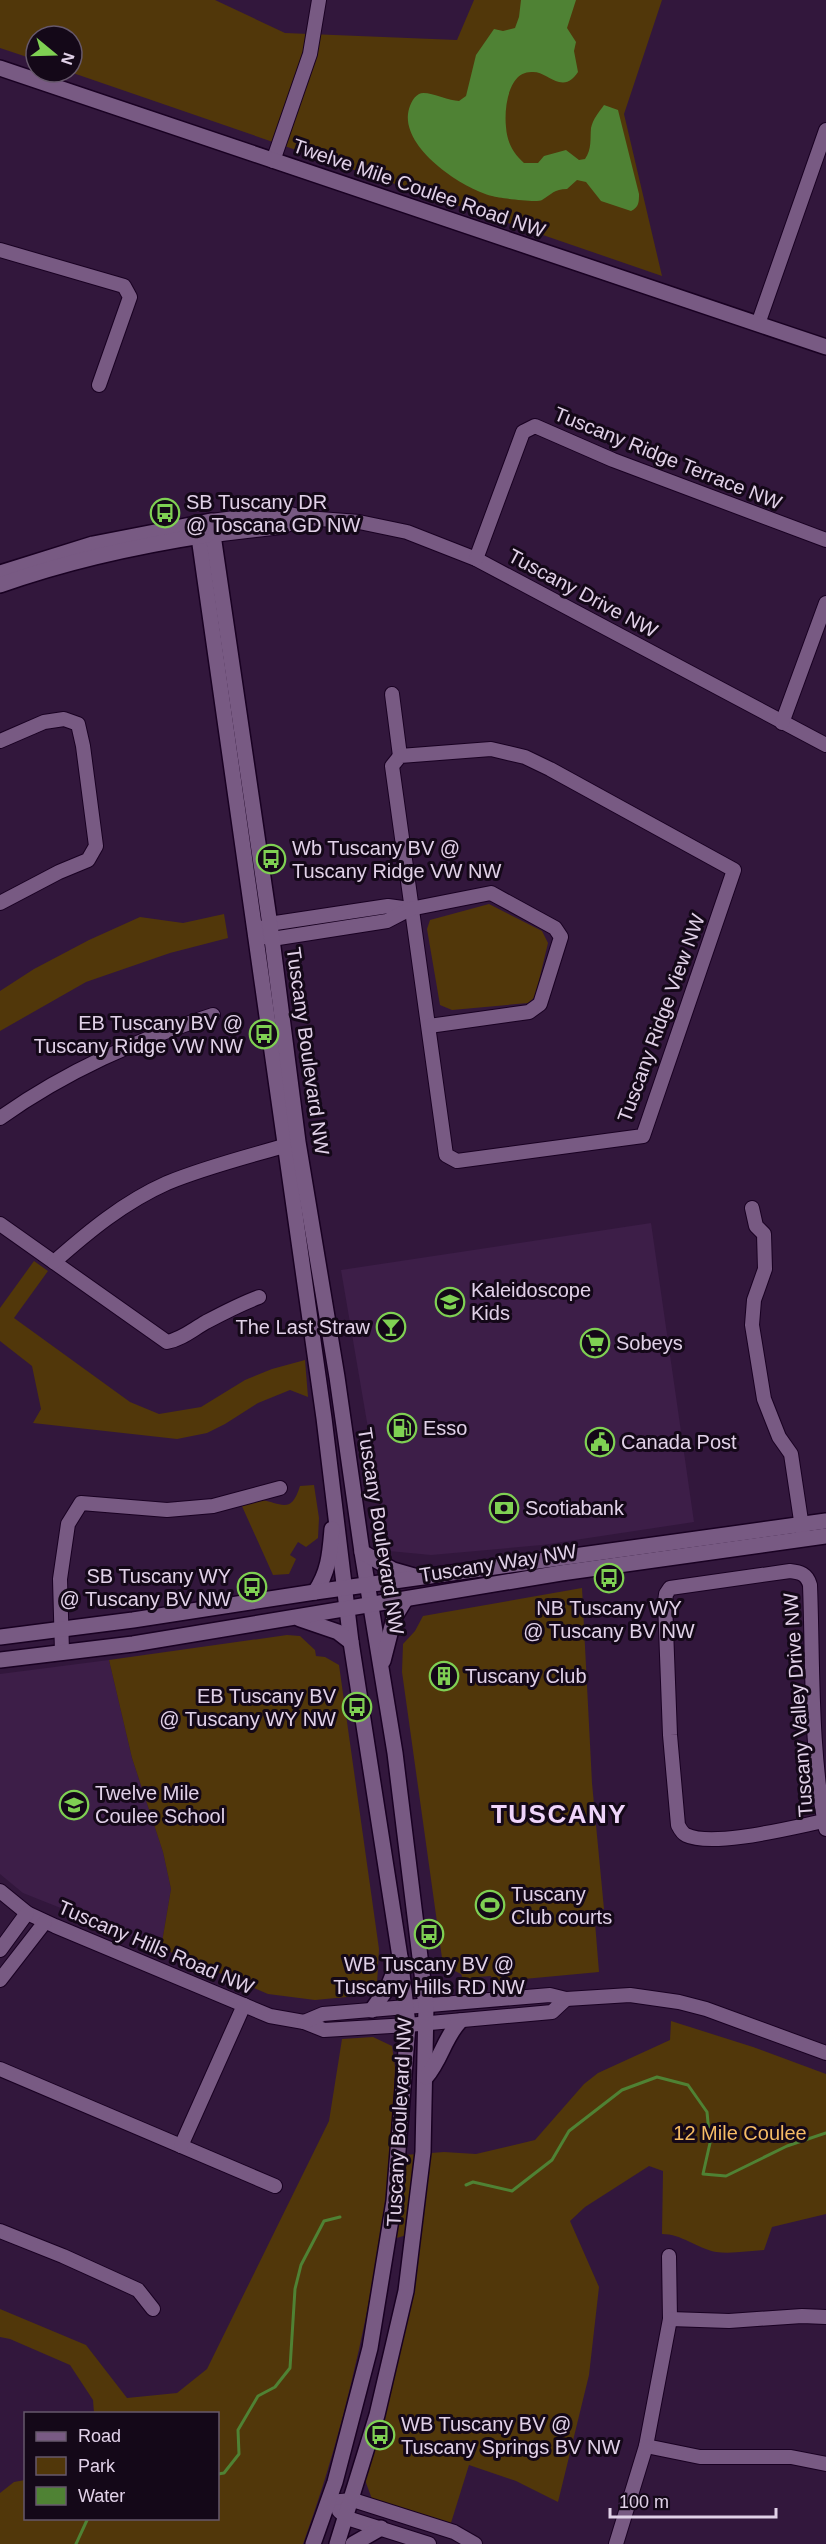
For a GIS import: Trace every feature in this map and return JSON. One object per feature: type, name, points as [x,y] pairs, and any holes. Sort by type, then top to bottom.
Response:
[{"type":"street","points":[[273,161],[310,54],[319,0]]},
{"type":"street","name":"Twelve Mile Coulee Road NW","points":[[0,68],[826,347]]},
{"type":"street","points":[[758,324],[826,130]]},
{"type":"street","points":[[0,250],[124,286],[130,297],[99,385]]},
{"type":"street","name":"Tuscany Ridge Terrace NW","points":[[476,559],[523,432],[535,426],[613,460],[826,540]]},
{"type":"street","name":"Tuscany Drive NW","points":[[0,573],[93,544],[205,529],[281,527],[306,518],[359,522],[407,532],[476,559],[826,745]]},
{"type":"street","name":"Tuscany Drive NW","points":[[0,585],[81,560],[205,529]]},
{"type":"street","name":"Tuscany Boulevard NW","points":[[205,529],[271,931],[292,1144],[351,1642],[400,1957],[408,2025],[394,2201],[370,2348],[357,2404],[313,2544]]},
{"type":"street","name":"Tuscany Boulevard NW","points":[[205,529],[255,934],[292,1144],[337,1377],[370,1605],[395,1753],[426,2006],[423,2152],[406,2291],[377,2415],[353,2500],[337,2544]]},
{"type":"street","points":[[782,723],[826,603]]},
{"type":"street","name":"Tuscany Ridge View NW","points":[[392,694],[400,756],[392,766],[410,909],[429,1026],[446,1155],[457,1161],[643,1136],[734,870],[550,768],[525,757],[490,749],[400,756]]},
{"type":"street","points":[[0,741],[45,722],[64,718],[78,724],[96,846],[88,860],[50,876],[0,903]]},
{"type":"street","points":[[255,934],[387,921],[410,909],[491,893],[555,928],[561,937],[540,1004],[529,1012],[429,1026]]},
{"type":"street","points":[[0,1118],[25,1100],[79,1068],[152,1035],[213,1015]]},
{"type":"street","points":[[54,1262],[92,1229],[140,1196],[216,1165],[292,1144]]},
{"type":"street","points":[[752,1208],[756,1226],[764,1234],[765,1269],[754,1300],[752,1325],[764,1399],[779,1437],[791,1455],[802,1531]]},
{"type":"street","points":[[0,1224],[167,1342],[180,1340],[190,1331],[220,1314],[259,1297]]},
{"type":"street","points":[[62,1652],[60,1579],[68,1524],[81,1503],[167,1510],[213,1506],[280,1488]]},
{"type":"street","points":[[315,1592],[329,1564],[335,1496]]},
{"type":"street","name":"Tuscany Way NW","points":[[0,1660],[134,1644],[348,1610],[802,1531],[826,1521]]},
{"type":"street","name":"Tuscany Way NW","points":[[0,1637],[420,1577],[802,1531],[826,1536]]},
{"type":"street","points":[[362,1552],[393,1570],[420,1577]]},
{"type":"street","name":"Tuscany Valley Drive NW","points":[[790,1571],[800,1573],[808,1581],[816,1747],[826,1824],[714,1839],[687,1836],[678,1825],[670,1735],[666,1594],[673,1587],[790,1571]]},
{"type":"street","points":[[381,1670],[394,1618],[405,1599]]},
{"type":"street","points":[[295,1618],[324,1626],[338,1632],[351,1642]]},
{"type":"street","name":"Tuscany Hills Road NW","points":[[0,1891],[27,1913],[45,1922],[270,2016],[304,2022],[324,2030],[427,2024],[552,2012],[566,1999]]},
{"type":"street","points":[[0,1950],[27,1913]]},
{"type":"street","points":[[0,1980],[45,1922]]},
{"type":"street","points":[[372,2010],[387,1987],[400,1957]]},
{"type":"street","name":"Tuscany Hills Road NW","points":[[304,2022],[323,2014],[550,1995],[566,1999]]},
{"type":"street","points":[[566,1999],[597,1995],[630,1995],[679,2002],[706,2009],[826,2052]]},
{"type":"street","points":[[181,2146],[244,2005]]},
{"type":"street","points":[[426,2077],[435,2067],[447,2037],[460,2021]]},
{"type":"street","points":[[0,2069],[275,2186]]},
{"type":"street","points":[[0,2231],[138,2290],[153,2309]]},
{"type":"street","points":[[616,2544],[646,2446],[670,2319],[669,2256]]},
{"type":"street","points":[[670,2319],[729,2321],[801,2316],[826,2317]]},
{"type":"street","points":[[646,2446],[700,2457],[791,2457],[826,2464]]},
{"type":"street","points":[[328,2502],[353,2500],[454,2532],[475,2544]]},
{"type":"street","points":[[328,2502],[347,2518],[429,2544]]},
{"type":"street","points":[[353,2544],[381,2528]]},
{"type":"shaded area","points":[[651,1223],[694,1522],[542,1545],[431,1555],[389,1551],[341,1270]]},
{"type":"shaded area","name":"Twelve Mile Coulee School","points":[[109,1660],[132,1758],[163,1852],[171,1889],[161,1948],[23,1893],[0,1874],[0,1674]]},
{"type":"green space","points":[[0,0],[215,0],[285,33],[457,40],[474,0],[662,0],[624,114],[662,276],[84,77],[84,24],[24,24],[24,56],[0,48]]},
{"type":"green space","points":[[489,904],[542,931],[548,943],[535,997],[528,1003],[452,1010],[440,1005],[427,929],[430,920]]},
{"type":"green space","points":[[224,914],[228,938],[170,953],[86,982],[0,1031],[0,991],[34,969],[89,940],[140,917],[183,923]]},
{"type":"green space","points":[[34,1261],[48,1271],[14,1318],[130,1402],[159,1414],[201,1407],[245,1380],[272,1369],[305,1360],[308,1397],[290,1390],[258,1403],[207,1433],[177,1439],[33,1423],[41,1409],[32,1366],[0,1341],[0,1308]]},
{"type":"green space","points":[[314,1485],[319,1518],[318,1538],[306,1547],[298,1542],[290,1555],[296,1559],[289,1574],[273,1575],[241,1504],[261,1500],[289,1504],[297,1495],[300,1486]]},
{"type":"green space","points":[[582,1588],[592,1783],[604,1909],[594,1910],[599,1972],[492,1982],[491,1976],[478,1977],[478,1983],[465,1984],[461,1974],[443,1965],[402,1672],[403,1644],[415,1631],[423,1616]]},
{"type":"green space","points":[[287,1635],[300,1636],[315,1650],[316,1656],[325,1657],[339,1665],[379,1949],[377,1984],[368,1995],[315,2000],[268,1994],[161,1948],[171,1889],[163,1852],[132,1758],[109,1660]]},
{"type":"green space","name":"12 Mile Coulee","points":[[671,2021],[753,2047],[826,2074],[826,2214],[772,2227],[764,2250],[716,2252],[676,2236],[662,2234],[663,2171],[649,2166],[585,2207],[570,2221],[599,2287],[589,2375],[558,2502],[516,2481],[469,2465],[450,2526],[382,2505],[372,2499],[365,2480],[379,2433],[420,2231],[380,2243],[348,2395],[328,2470],[303,2544],[0,2544],[0,2493],[14,2482],[24,2480],[24,2520],[219,2520],[219,2412],[94,2412],[93,2400],[70,2365],[10,2339],[0,2337],[0,2309],[86,2345],[127,2398],[177,2393],[207,2369],[329,2121],[342,2039],[373,2037],[392,2046],[395,2067],[391,2156],[444,2152],[476,2154],[535,2140],[584,2084],[598,2073],[670,2040]]},
{"type":"water","points":[[521,0],[576,0],[567,28],[576,42],[574,51],[578,72],[568,82],[559,82],[537,72],[525,73],[518,77],[509,92],[506,111],[507,132],[511,147],[524,163],[538,163],[544,156],[566,150],[579,160],[585,159],[590,148],[591,128],[598,113],[604,105],[618,110],[639,194],[638,204],[631,211],[601,201],[586,182],[577,180],[567,189],[556,191],[539,201],[518,200],[479,192],[437,165],[415,140],[409,127],[408,114],[414,98],[419,94],[427,93],[459,101],[466,96],[476,55],[494,29],[503,31],[515,28]]},
{"type":"waterway","points":[[466,2185],[473,2182],[512,2191],[552,2160],[569,2131],[622,2090],[657,2077],[688,2085],[707,2112],[710,2143],[703,2174],[726,2176],[787,2146],[826,2133]]},
{"type":"waterway","points":[[219,2474],[224,2473],[239,2454],[238,2430],[258,2396],[275,2387],[290,2368],[295,2289],[301,2265],[324,2221],[340,2217]]},
{"type":"waterway","points":[[76,2544],[87,2520]]},
{"type":"place","name":"SB Tuscany DR @ Toscana GD NW","points":[[165,513]]},
{"type":"place","name":"Wb Tuscany BV @ Tuscany Ridge VW NW","points":[[271,859]]},
{"type":"place","name":"EB Tuscany BV @ Tuscany Ridge VW NW","points":[[264,1034]]},
{"type":"place","name":"Kaleidoscope Kids","points":[[450,1302]]},
{"type":"place","name":"The Last Straw","points":[[391,1327]]},
{"type":"place","name":"Sobeys","points":[[595,1343]]},
{"type":"place","name":"Esso","points":[[402,1428]]},
{"type":"place","name":"Canada Post","points":[[600,1442]]},
{"type":"place","name":"Scotiabank","points":[[504,1508]]},
{"type":"place","name":"NB Tuscany WY @ Tuscany BV NW","points":[[609,1578]]},
{"type":"place","name":"SB Tuscany WY @ Tuscany BV NW","points":[[252,1587]]},
{"type":"place","name":"Tuscany Club","points":[[444,1676]]},
{"type":"place","name":"EB Tuscany BV @ Tuscany WY NW","points":[[357,1707]]},
{"type":"place","name":"Twelve Mile Coulee School","points":[[74,1805]]},
{"type":"place","name":"Tuscany Club courts","points":[[490,1905]]},
{"type":"place","name":"WB Tuscany BV @ Tuscany Hills RD NW","points":[[429,1934]]},
{"type":"place","name":"WB Tuscany BV @ Tuscany Springs BV NW","points":[[380,2435]]},
{"type":"district","name":"TUSCANY","points":[[559,1814]]}]
